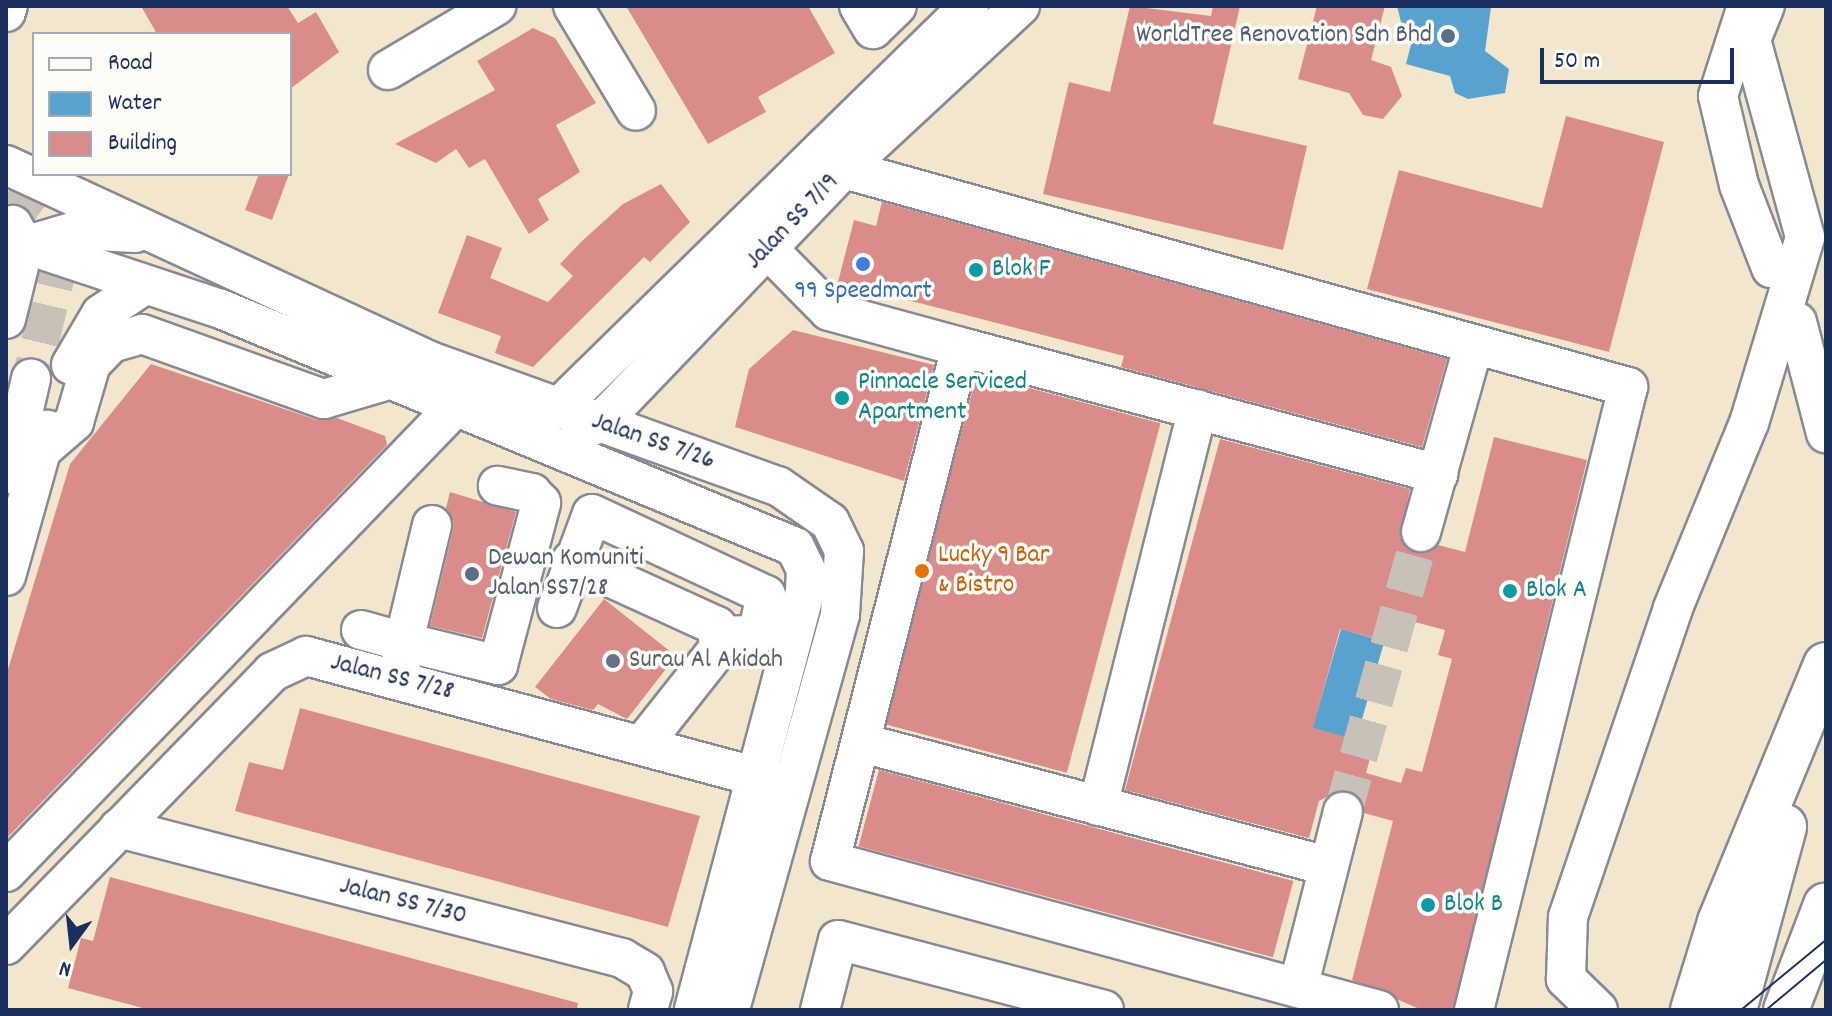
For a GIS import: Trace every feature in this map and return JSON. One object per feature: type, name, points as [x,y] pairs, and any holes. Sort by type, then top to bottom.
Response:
[{"type":"highway","points":[[1693,1010],[1720,922],[1826,665]]},
{"type":"highway","points":[[1734,1010],[1826,678]]},
{"type":"highway","points":[[1786,1010],[1826,905]]},
{"type":"street","points":[[6,12],[8,6]]},
{"type":"street","points":[[388,70],[496,6]]},
{"type":"street","points":[[573,6],[636,111]]},
{"type":"street","name":"Jalan SS 7/19","points":[[569,434],[833,159],[969,6]]},
{"type":"street","name":"Jalan SS 7/19","points":[[569,434],[767,248],[833,159],[1020,6]]},
{"type":"street","points":[[1747,6],[1718,96],[1739,185],[1771,268]]},
{"type":"street","points":[[1598,1010],[1566,979],[1568,917],[1673,608],[1749,423],[1805,237],[1751,40],[1765,6]]},
{"type":"street","points":[[833,159],[1628,387],[1474,1010]]},
{"type":"street","name":"Jalan SS 7/26","points":[[8,165],[430,361],[795,547],[806,570],[805,592],[773,781],[756,841],[694,1010]]},
{"type":"street","points":[[6,212],[15,242],[6,319]]},
{"type":"street","points":[[15,242],[78,230],[156,234]]},
{"type":"street","name":"Jalan SS 7/26","points":[[15,242],[221,309],[454,408],[569,434]]},
{"type":"street","points":[[767,248],[829,311],[1438,474]]},
{"type":"street","points":[[6,576],[38,453],[84,337],[101,314],[143,286]]},
{"type":"street","points":[[1797,322],[1826,433]]},
{"type":"street","points":[[38,453],[74,422],[91,364],[111,343],[142,334],[324,399],[388,380]]},
{"type":"street","points":[[1421,532],[1474,344]]},
{"type":"street","points":[[830,861],[961,347]]},
{"type":"street","points":[[6,487],[31,379]]},
{"type":"street","points":[[6,872],[454,408]]},
{"type":"street","points":[[1098,806],[1198,409]]},
{"type":"street","points":[[361,630],[401,660],[498,665],[541,503],[532,493],[498,486]]},
{"type":"street","points":[[557,608],[572,560],[592,514],[766,595],[757,635],[718,636]]},
{"type":"street","points":[[401,660],[432,525]]},
{"type":"street","points":[[572,560],[717,626],[719,648],[643,744]]},
{"type":"street","name":"Jalan SS 7/28","points":[[6,945],[272,672],[306,656],[401,660],[643,744],[773,781]]},
{"type":"street","points":[[862,743],[1328,866]]},
{"type":"street","points":[[1298,988],[1343,812]]},
{"type":"street","name":"Jalan SS 7/30","points":[[119,828],[622,958],[645,972],[653,991],[648,1010]]},
{"type":"street","points":[[756,841],[1379,1010]]},
{"type":"street","name":"Jalan SS 7/26","points":[[730,1010],[756,841]]},
{"type":"street","points":[[820,1010],[838,940],[1104,1010]]},
{"type":"water","points":[[1397,6],[1491,7],[1485,51],[1509,69],[1505,93],[1468,99],[1455,93],[1450,76],[1406,64],[1414,33],[1402,26]]},
{"type":"water","points":[[1341,629],[1384,641],[1356,740],[1313,728]]},
{"type":"building","points":[[141,6],[287,6],[298,23],[316,12],[339,52],[292,87],[292,32],[156,32]]},
{"type":"building","points":[[626,6],[808,6],[835,53],[758,97],[766,112],[708,144]]},
{"type":"building","points":[[1130,6],[1211,16],[1213,6],[1240,6],[1213,124],[1307,146],[1283,250],[1043,194],[1069,82],[1110,92]]},
{"type":"building","points":[[1317,6],[1385,6],[1371,60],[1391,67],[1402,96],[1383,119],[1363,115],[1349,93],[1298,79]]},
{"type":"building","points":[[533,28],[555,38],[596,103],[556,125],[580,172],[538,199],[549,220],[529,234],[485,159],[469,168],[456,149],[436,163],[395,144],[495,90],[477,61]]},
{"type":"building","points":[[1566,116],[1664,142],[1609,352],[1367,289],[1399,170],[1542,208]]},
{"type":"building","points":[[258,176],[288,176],[272,220],[245,210]]},
{"type":"building","points":[[661,184],[690,222],[650,262],[644,257],[533,367],[495,353],[501,336],[438,313],[467,235],[502,248],[490,278],[548,302],[573,276],[560,264],[581,242],[623,204]]},
{"type":"building","points":[[882,202],[1447,359],[1422,447],[1121,367],[1124,356],[838,282],[854,220],[876,226]]},
{"type":"building","name":"Pinnacle Serviced Apartment","points":[[793,330],[934,365],[904,481],[735,427],[749,369]]},
{"type":"building","points":[[151,364],[317,420],[337,418],[385,436],[387,445],[6,839],[6,676],[70,464]]},
{"type":"building","points":[[977,374],[1161,423],[1067,773],[883,724]]},
{"type":"building","points":[[1494,437],[1587,460],[1453,1010],[1422,1010],[1352,980],[1393,821],[1364,813],[1358,796],[1338,791],[1319,801],[1309,838],[1125,790],[1220,439],[1410,489],[1400,537],[1406,548],[1426,553],[1438,545],[1465,552]],"holes":[[[1407,620],[1445,630],[1438,655],[1452,659],[1422,772],[1406,768],[1401,783],[1366,773],[1374,744],[1313,728],[1340,629],[1400,645]]]},
{"type":"building","name":"Dewan Komuniti Jalan SS7/28","points":[[450,492],[516,512],[482,638],[430,626],[453,530],[446,508]]},
{"type":"building","name":"Surau Al Akidah","points":[[604,599],[676,656],[627,719],[598,704],[593,710],[551,699],[535,687]]},
{"type":"building","points":[[300,708],[700,816],[668,927],[235,811],[249,762],[283,770]]},
{"type":"building","points":[[879,770],[1293,881],[1273,957],[859,846]]},
{"type":"building","points":[[110,877],[578,1003],[577,1010],[150,1010],[68,988],[81,938],[93,941]]},
{"type":"tunnel","points":[[6,195],[56,230],[62,250],[31,379]]},
{"type":"tunnel","points":[[1343,812],[1421,532]]},
{"type":"tram line","points":[[1741,1010],[1826,940]]},
{"type":"tram line","points":[[1766,1010],[1826,960]]},
{"type":"place","name":"WorldTree Renovation Sdn Bhd","points":[[1448,36]]},
{"type":"place","name":"99 Speedmart","points":[[863,264]]},
{"type":"place","name":"Blok F","points":[[976,270]]},
{"type":"place","name":"Pinnacle Serviced Apartment","points":[[842,398]]},
{"type":"place","name":"Lucky 9 Bar & Bistro","points":[[922,571]]},
{"type":"place","name":"Dewan Komuniti Jalan SS7/28","points":[[472,574]]},
{"type":"place","name":"Blok A","points":[[1510,591]]},
{"type":"place","name":"Surau Al Akidah","points":[[613,661]]},
{"type":"place","name":"Blok B","points":[[1428,905]]}]
